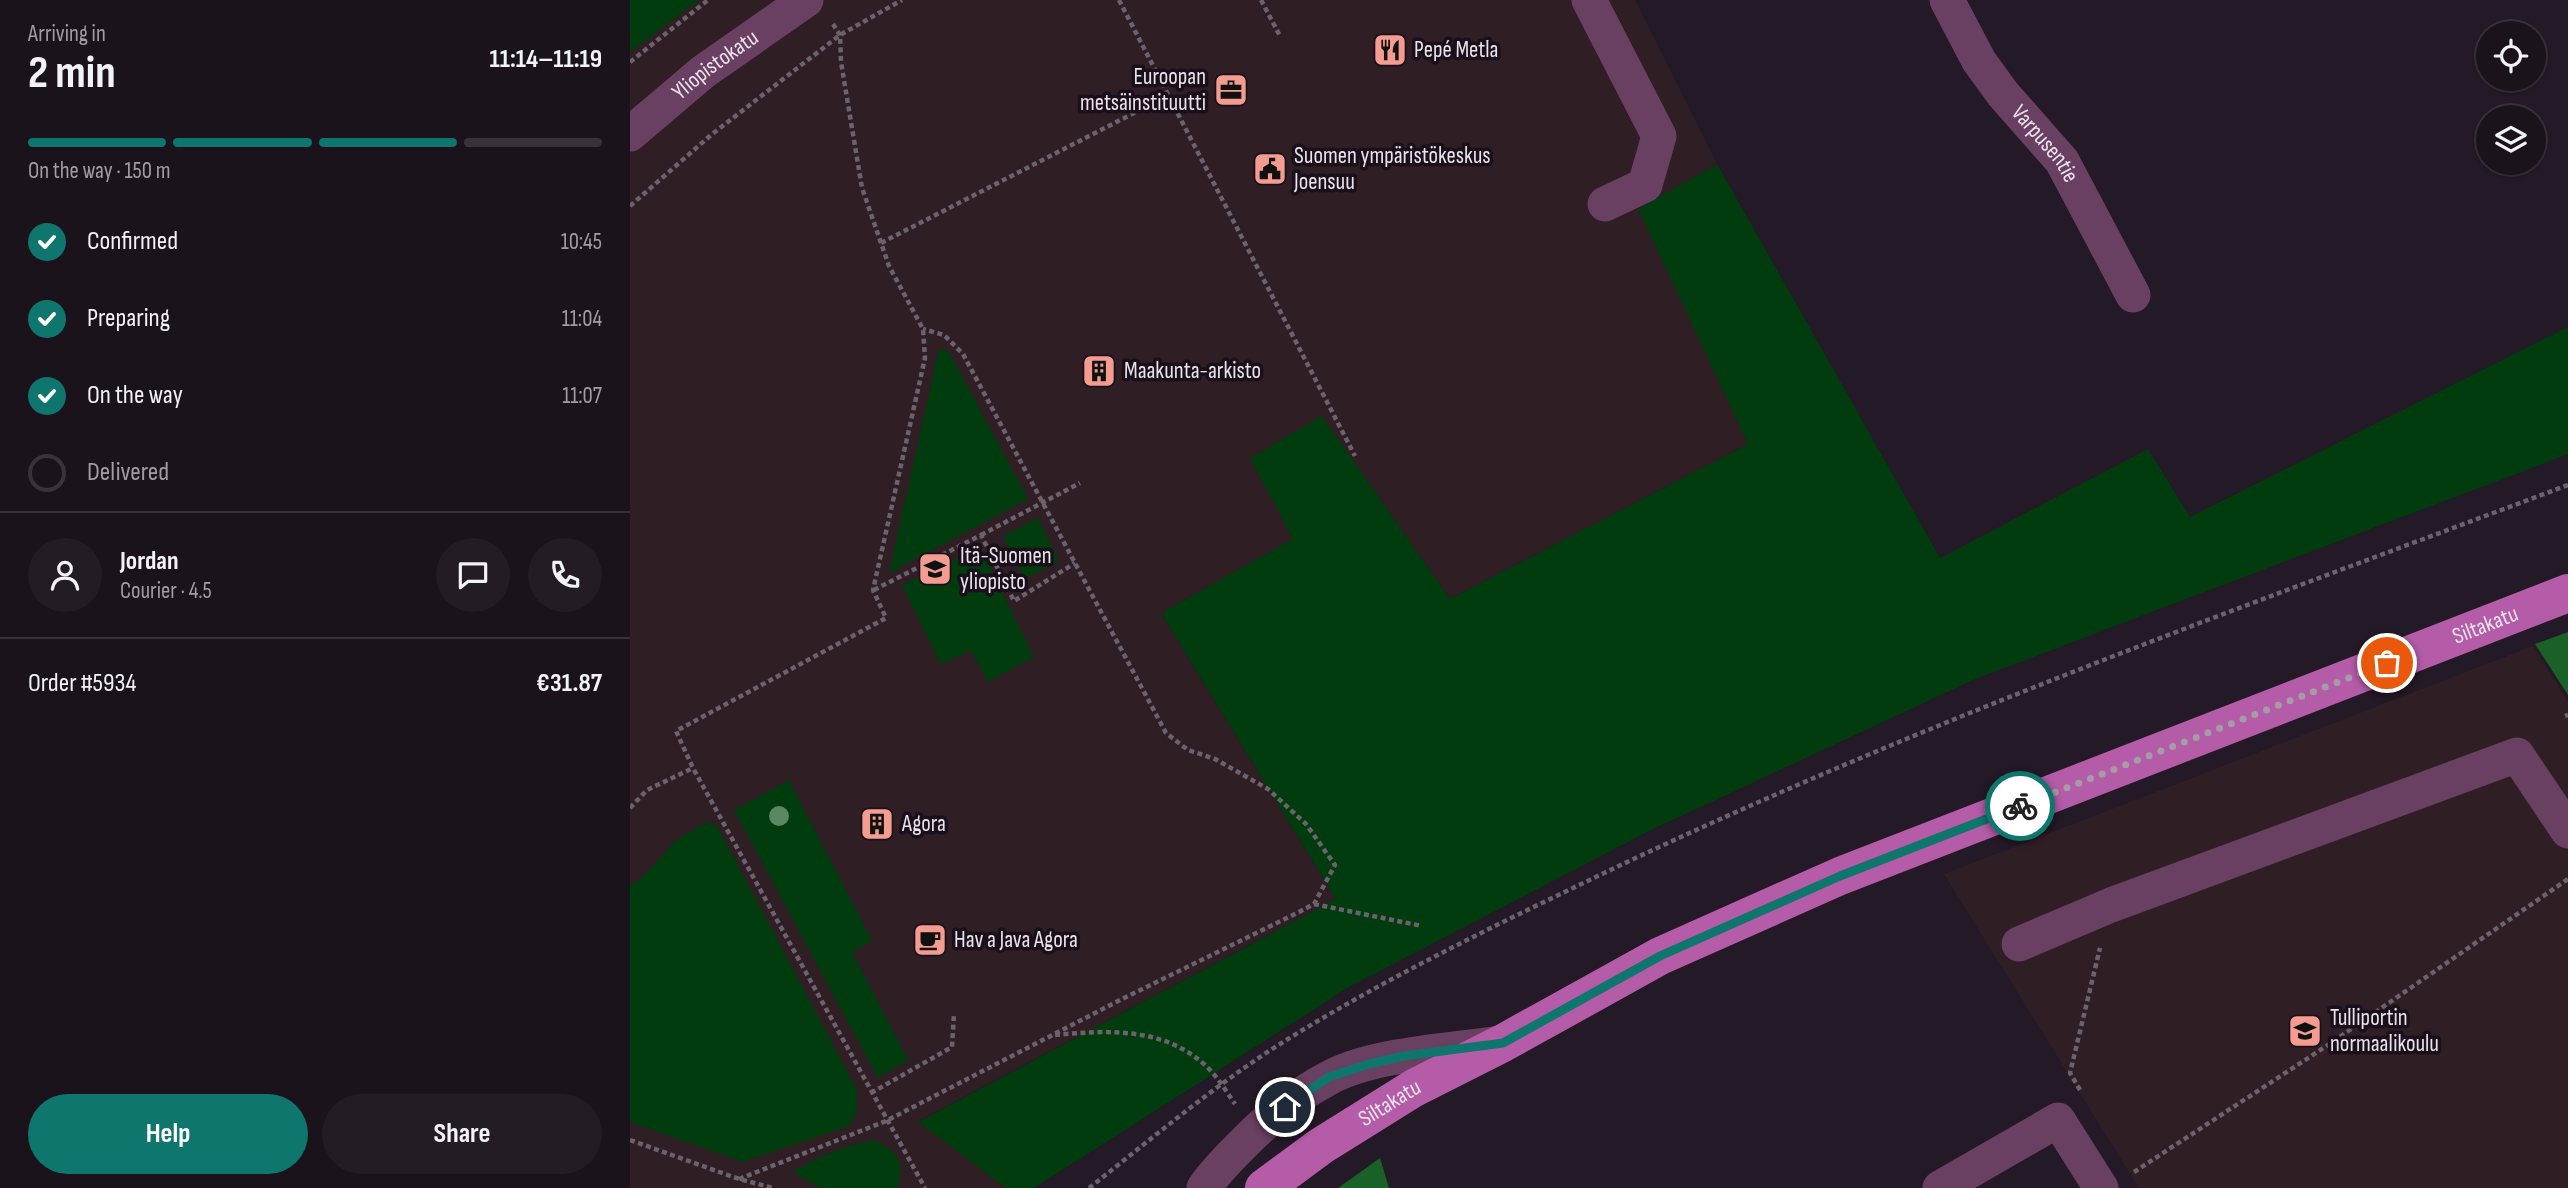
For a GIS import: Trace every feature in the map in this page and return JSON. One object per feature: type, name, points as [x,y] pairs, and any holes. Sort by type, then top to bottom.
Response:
[{"type":"main road","name":"Siltakatu","points":[[1264,1188],[1321,1146],[1414,1088],[1503,1043],[1660,956],[1840,876],[2568,593]]},
{"type":"street","name":"Yliopistokatu","points":[[630,135],[702,72],[806,0]]},
{"type":"street","points":[[1589,0],[1659,136],[1645,185],[1605,204]]},
{"type":"street","name":"Varpusentie","points":[[1947,0],[1979,61],[2003,94],[2062,161],[2133,295]]},
{"type":"street","points":[[2019,944],[2111,905],[2518,755],[2568,831]]},
{"type":"street","points":[[1204,1188],[1212,1175],[1255,1132],[1285,1107],[1329,1077],[1404,1056],[1503,1043]]},
{"type":"street","points":[[1940,1188],[2058,1120],[2113,1183]]},
{"type":"path","points":[[630,62],[708,0]]},
{"type":"path","points":[[630,206],[711,135],[840,35],[902,0]]},
{"type":"path","points":[[1119,0],[1355,456]]},
{"type":"path","points":[[1261,0],[1280,36]]},
{"type":"path","points":[[832,23],[840,35],[841,62],[862,188],[889,266],[923,330],[925,358],[873,590],[886,618],[676,732],[693,768],[925,1188]]},
{"type":"path","points":[[881,243],[1169,94]]},
{"type":"path","points":[[739,1179],[886,1121],[1314,904],[1335,865],[1306,824],[1268,789],[1215,759],[1188,750],[1166,733],[963,355],[944,335],[923,330]]},
{"type":"path","points":[[873,590],[1080,483]]},
{"type":"path","points":[[1089,1188],[1221,1084],[1288,1039],[1403,973],[1697,828],[1937,726],[2194,625],[2568,485]]},
{"type":"path","points":[[981,535],[1014,601],[1075,563]]},
{"type":"path","points":[[630,808],[647,790],[693,768]]},
{"type":"path","points":[[2113,1183],[2133,1173],[2328,1045],[2568,879]]},
{"type":"path","points":[[1314,904],[1422,926]]},
{"type":"path","points":[[2084,1096],[2070,1073],[2111,905]]},
{"type":"path","points":[[871,1093],[951,1047],[954,1014]]},
{"type":"path","points":[[1051,1035],[1101,1031],[1136,1033],[1172,1042],[1206,1066],[1255,1132]]},
{"type":"path","points":[[630,1140],[739,1179],[773,1188]]},
{"type":"path","points":[[2126,1162],[2138,1180]]},
{"type":"shaded area","name":"Itä-Suomen yliopisto","points":[[630,0],[1635,0],[1717,164],[1639,209],[1748,444],[1450,599],[1322,417],[1250,458],[1294,539],[1161,613],[1336,899],[919,1121],[1006,1188],[630,1188]]},
{"type":"shaded area","name":"Tulliportin normaalikoulu","points":[[2533,646],[2568,702],[2568,1188],[2139,1188],[1944,874]]},
{"type":"green space","points":[[630,0],[699,0],[630,52]]},
{"type":"green space","points":[[1717,164],[1940,558],[2148,449],[2190,517],[2568,327],[2568,454],[1973,680],[1651,830],[1349,987],[1034,1188],[1006,1188],[918,1122],[1336,899],[1161,613],[1293,539],[1250,458],[1322,416],[1450,599],[1748,444],[1638,209]]},
{"type":"green space","points":[[939,349],[949,352],[1028,499],[889,573]]},
{"type":"green space","points":[[1038,518],[1059,561],[1024,579],[1003,536]]},
{"type":"green space","points":[[980,547],[1034,657],[988,682],[971,650],[941,665],[902,585]]},
{"type":"green space","points":[[2568,632],[2568,695],[2535,644]]},
{"type":"green space","points":[[789,780],[872,941],[852,952],[908,1060],[878,1078],[734,810]]},
{"type":"green space","points":[[707,822],[717,826],[857,1090],[857,1112],[849,1126],[743,1162],[630,1122],[630,885],[640,879],[679,838]]},
{"type":"green space","points":[[875,1140],[890,1149],[898,1158],[901,1170],[898,1188],[820,1188],[793,1172],[832,1152]]},
{"type":"green space","points":[[1380,1158],[1389,1188],[1338,1188]]},
{"type":"way so far","points":[[2020,806],[2387,663]]},
{"type":"place","name":"Pepé Metla","points":[[1390,50]]},
{"type":"place","name":"Euroopan metsäinstituutti","points":[[1231,90]]},
{"type":"place","name":"Suomen ympäristökeskus Joensuu","points":[[1270,169]]},
{"type":"place","name":"Maakunta-arkisto","points":[[1099,371]]},
{"type":"place","name":"Itä-Suomen yliopisto","points":[[935,569]]},
{"type":"place","name":"Agora","points":[[877,824]]},
{"type":"place","name":"Hav a Java Agora","points":[[930,940]]},
{"type":"place","name":"Tulliportin normaalikoulu","points":[[2305,1031]]},
{"type":"route","points":[[1285,1107],[1329,1077],[1369,1064],[1404,1056],[1503,1043],[1660,956],[1840,876],[2020,806]]}]
